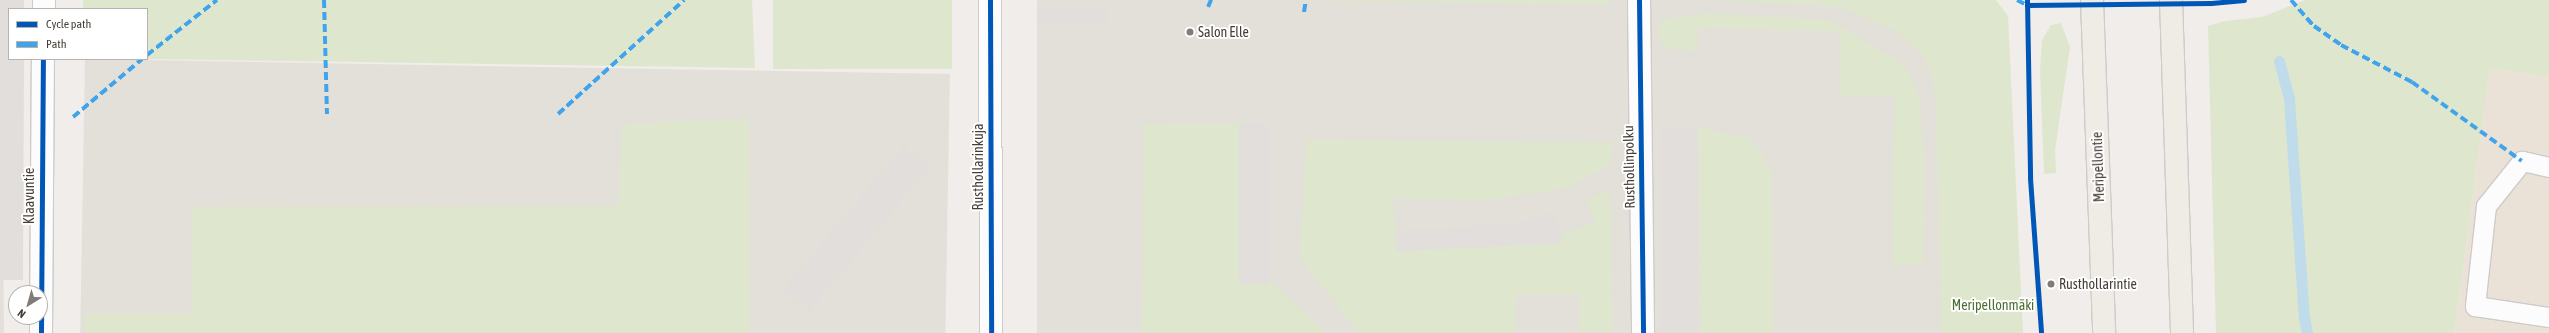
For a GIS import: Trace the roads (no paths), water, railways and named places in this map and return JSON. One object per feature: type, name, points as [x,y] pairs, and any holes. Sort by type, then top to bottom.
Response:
[{"type":"main road","name":"Meripellontie","points":[[2092,0],[2104,333]]},
{"type":"main road","points":[[2171,0],[2182,333]]},
{"type":"street","name":"Rusthollarinkuja","points":[[990,0],[991,333]]},
{"type":"street","name":"Rusthollinpolku","points":[[1639,0],[1643,333]]},
{"type":"street","name":"Klaavuntie","points":[[41,333],[43,60]]},
{"type":"lane","points":[[2549,167],[2522,161],[2486,206],[2475,306],[2549,317]]},
{"type":"waterway","points":[[2279,61],[2289,99],[2304,317],[2307,333]]},
{"type":"place","name":"Salon Elle","points":[[1190,32]]},
{"type":"place","name":"Rusthollarintie","points":[[2051,284]]},
{"type":"park label","name":"Meripellonmäki","points":[[1993,305]]}]
